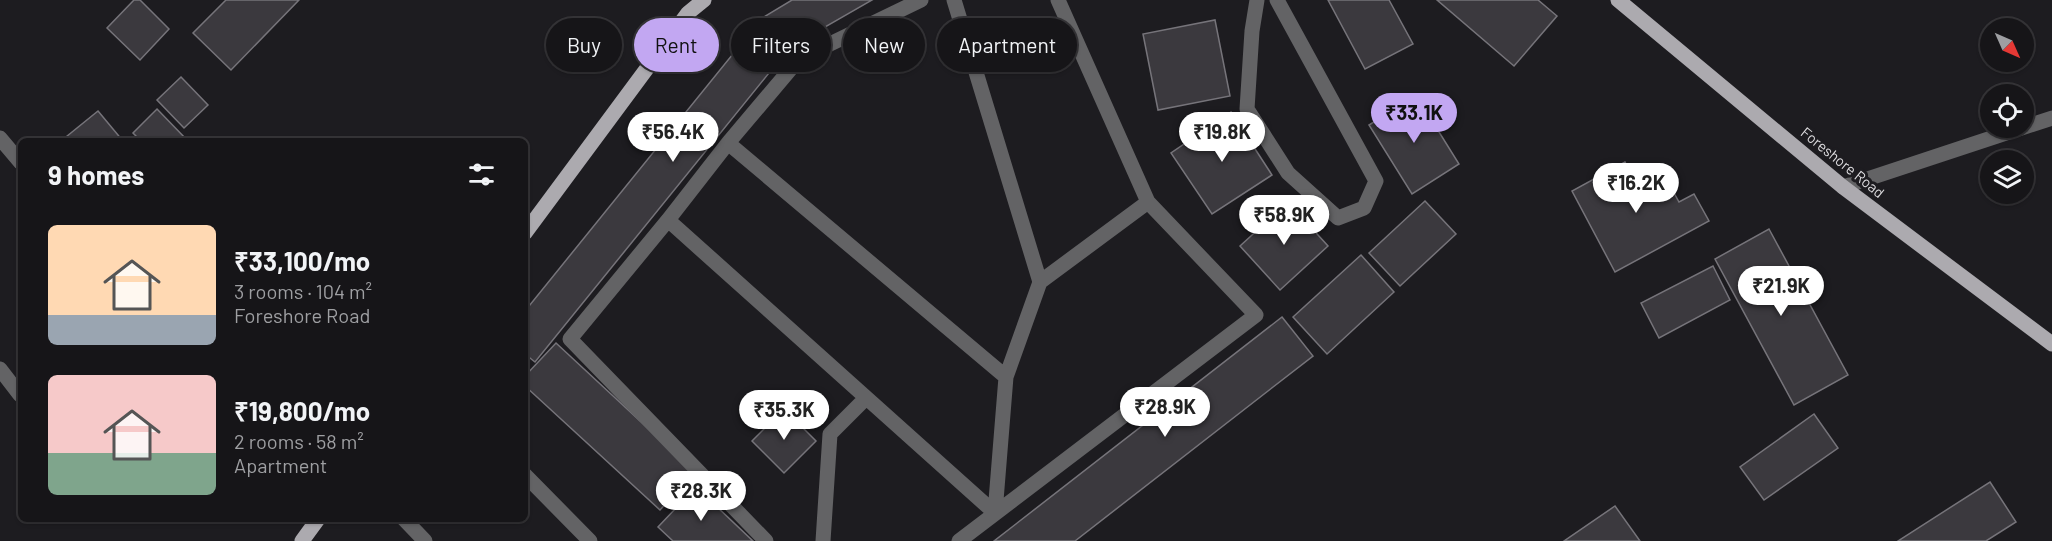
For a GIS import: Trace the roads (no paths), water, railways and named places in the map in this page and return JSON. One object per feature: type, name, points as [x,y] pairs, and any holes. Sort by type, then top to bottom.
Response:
[{"type":"main road","points":[[528,229],[688,13],[704,0]]},
{"type":"main road","name":"Foreshore Road","points":[[1618,0],[1843,187],[2052,344]]},
{"type":"main road","points":[[302,541],[316,522]]},
{"type":"street","points":[[766,541],[570,339],[799,59],[921,0]]},
{"type":"street","points":[[954,0],[1040,282]]},
{"type":"street","points":[[959,541],[1256,315],[1148,202],[1058,0]]},
{"type":"street","points":[[1257,0],[1252,31],[1247,109],[1288,173],[1338,218],[1364,208],[1376,181],[1277,0]]},
{"type":"street","points":[[1843,187],[2052,118]]},
{"type":"street","points":[[0,138],[18,159]]},
{"type":"street","points":[[728,143],[1006,377]]},
{"type":"street","points":[[995,513],[1006,377],[1040,282],[1148,202]]},
{"type":"street","points":[[668,220],[995,513]]},
{"type":"street","points":[[0,369],[18,392]]},
{"type":"street","points":[[823,541],[830,434],[866,398]]},
{"type":"street","points":[[528,478],[590,541]]},
{"type":"street","points":[[407,522],[425,541]]}]
